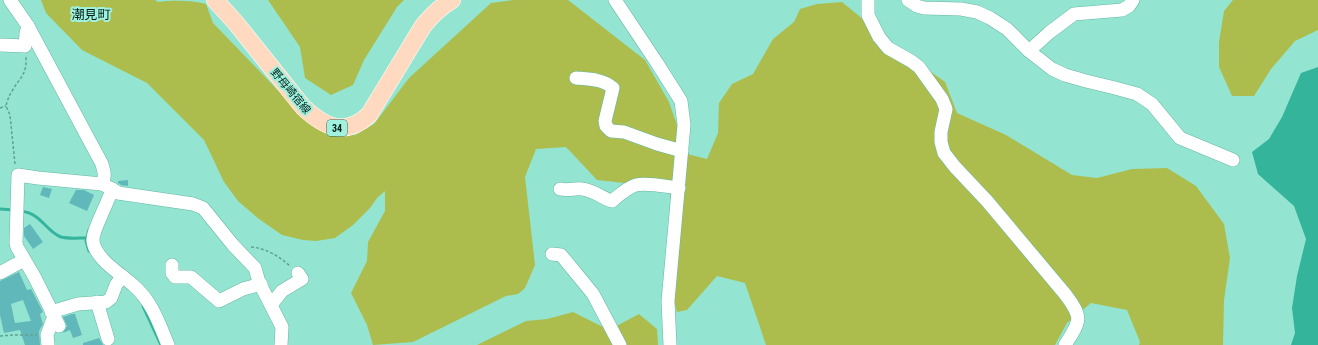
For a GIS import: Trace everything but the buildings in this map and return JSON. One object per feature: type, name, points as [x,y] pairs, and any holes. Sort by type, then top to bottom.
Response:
[{"type":"main road","name":"野母崎宿線","points":[[215,0],[235,22],[303,107],[316,119],[332,127],[341,128],[361,122],[369,115],[423,26],[432,15],[452,0]]},
{"type":"street","points":[[10,0],[28,26],[102,164],[110,198],[94,234],[93,240],[96,250],[120,280],[134,285],[148,301],[168,345]]},
{"type":"street","points":[[615,0],[657,62],[681,101],[684,125],[668,301],[670,345]]},
{"type":"street","points":[[868,0],[868,15],[879,37],[888,48],[911,61],[918,67],[942,99],[946,109],[941,132],[941,142],[944,153],[1076,308],[1079,318],[1076,328],[1065,345]]},
{"type":"street","points":[[908,0],[917,6],[924,8],[961,9],[977,12],[990,18],[1007,29],[1029,51],[1052,69],[1065,75],[1137,94],[1152,104],[1180,138],[1234,160]]},
{"type":"street","points":[[1029,51],[1050,32],[1074,14],[1122,10],[1129,6],[1133,0]]},
{"type":"street","points":[[0,45],[25,46],[28,26]]},
{"type":"street","points":[[576,78],[609,84],[613,88],[605,121],[606,126],[611,130],[624,132],[682,151]]},
{"type":"street","points":[[55,318],[16,243],[18,175],[107,186],[118,193],[193,204],[203,208],[233,245],[255,268],[260,284],[282,327],[281,345]]},
{"type":"street","points":[[560,189],[582,189],[612,201],[623,192],[636,185],[679,188]]},
{"type":"street","points":[[552,254],[561,255],[593,294],[620,345]]},
{"type":"street","points":[[0,273],[24,260]]},
{"type":"street","points":[[172,265],[172,273],[175,277],[191,277],[219,301],[243,289],[260,284]]},
{"type":"street","points":[[271,305],[282,291],[302,278],[298,273]]},
{"type":"street","points":[[47,340],[55,318],[78,304],[106,302],[110,298],[120,280]]},
{"type":"street","points":[[97,302],[108,339]]},
{"type":"path","points":[[18,175],[15,166],[10,115],[6,106],[10,93],[21,79],[26,68],[25,46]]},
{"type":"path","points":[[0,108],[6,106]]},
{"type":"path","points":[[233,245],[261,248],[284,261],[298,273]]},
{"type":"path","points":[[0,336],[12,335],[47,340]]},
{"type":"shaded area","points":[[41,0],[155,0],[158,2],[182,1],[206,4],[213,23],[299,112],[331,134],[355,135],[374,124],[409,78],[491,3],[513,0],[568,0],[645,60],[669,102],[687,154],[707,159],[718,133],[719,103],[732,84],[753,74],[773,39],[794,22],[800,9],[817,4],[842,2],[898,48],[945,82],[957,113],[1006,135],[1072,175],[1097,178],[1132,169],[1167,168],[1196,186],[1224,224],[1230,258],[1224,300],[1223,345],[1139,345],[1140,342],[1127,310],[1091,303],[1067,323],[1055,345],[766,345],[745,283],[717,276],[687,310],[677,312],[672,293],[675,267],[670,188],[597,180],[566,147],[536,149],[525,177],[535,265],[525,288],[518,294],[506,296],[413,342],[373,345],[367,325],[351,293],[367,261],[368,242],[385,211],[385,191],[353,225],[335,238],[316,241],[303,240],[282,235],[259,219],[238,201],[224,182],[204,140],[147,83],[82,50],[46,13]]},
{"type":"shaded area","points":[[268,0],[404,0],[397,7],[364,60],[353,85],[331,95],[305,78],[300,47]]},
{"type":"shaded area","points":[[1233,0],[1318,0],[1318,30],[1295,41],[1271,69],[1254,96],[1232,96],[1219,67],[1219,42],[1224,11]]},
{"type":"shaded area","points":[[1318,67],[1318,345],[1291,345],[1295,333],[1292,308],[1297,276],[1306,239],[1294,206],[1258,174],[1252,152],[1269,139],[1282,117],[1301,73]]},
{"type":"shaded area","points":[[573,312],[609,330],[639,314],[657,329],[658,345],[477,345],[526,321],[547,319]]},
{"type":"waterway","points":[[0,209],[14,210]]},
{"type":"waterway","points":[[20,211],[33,215],[51,231],[61,237],[86,238]]},
{"type":"waterway","points":[[89,230],[86,241],[89,251]]},
{"type":"waterway","points":[[143,306],[161,345]]},
{"type":"district","name":"潮見町","points":[[91,14]]}]
